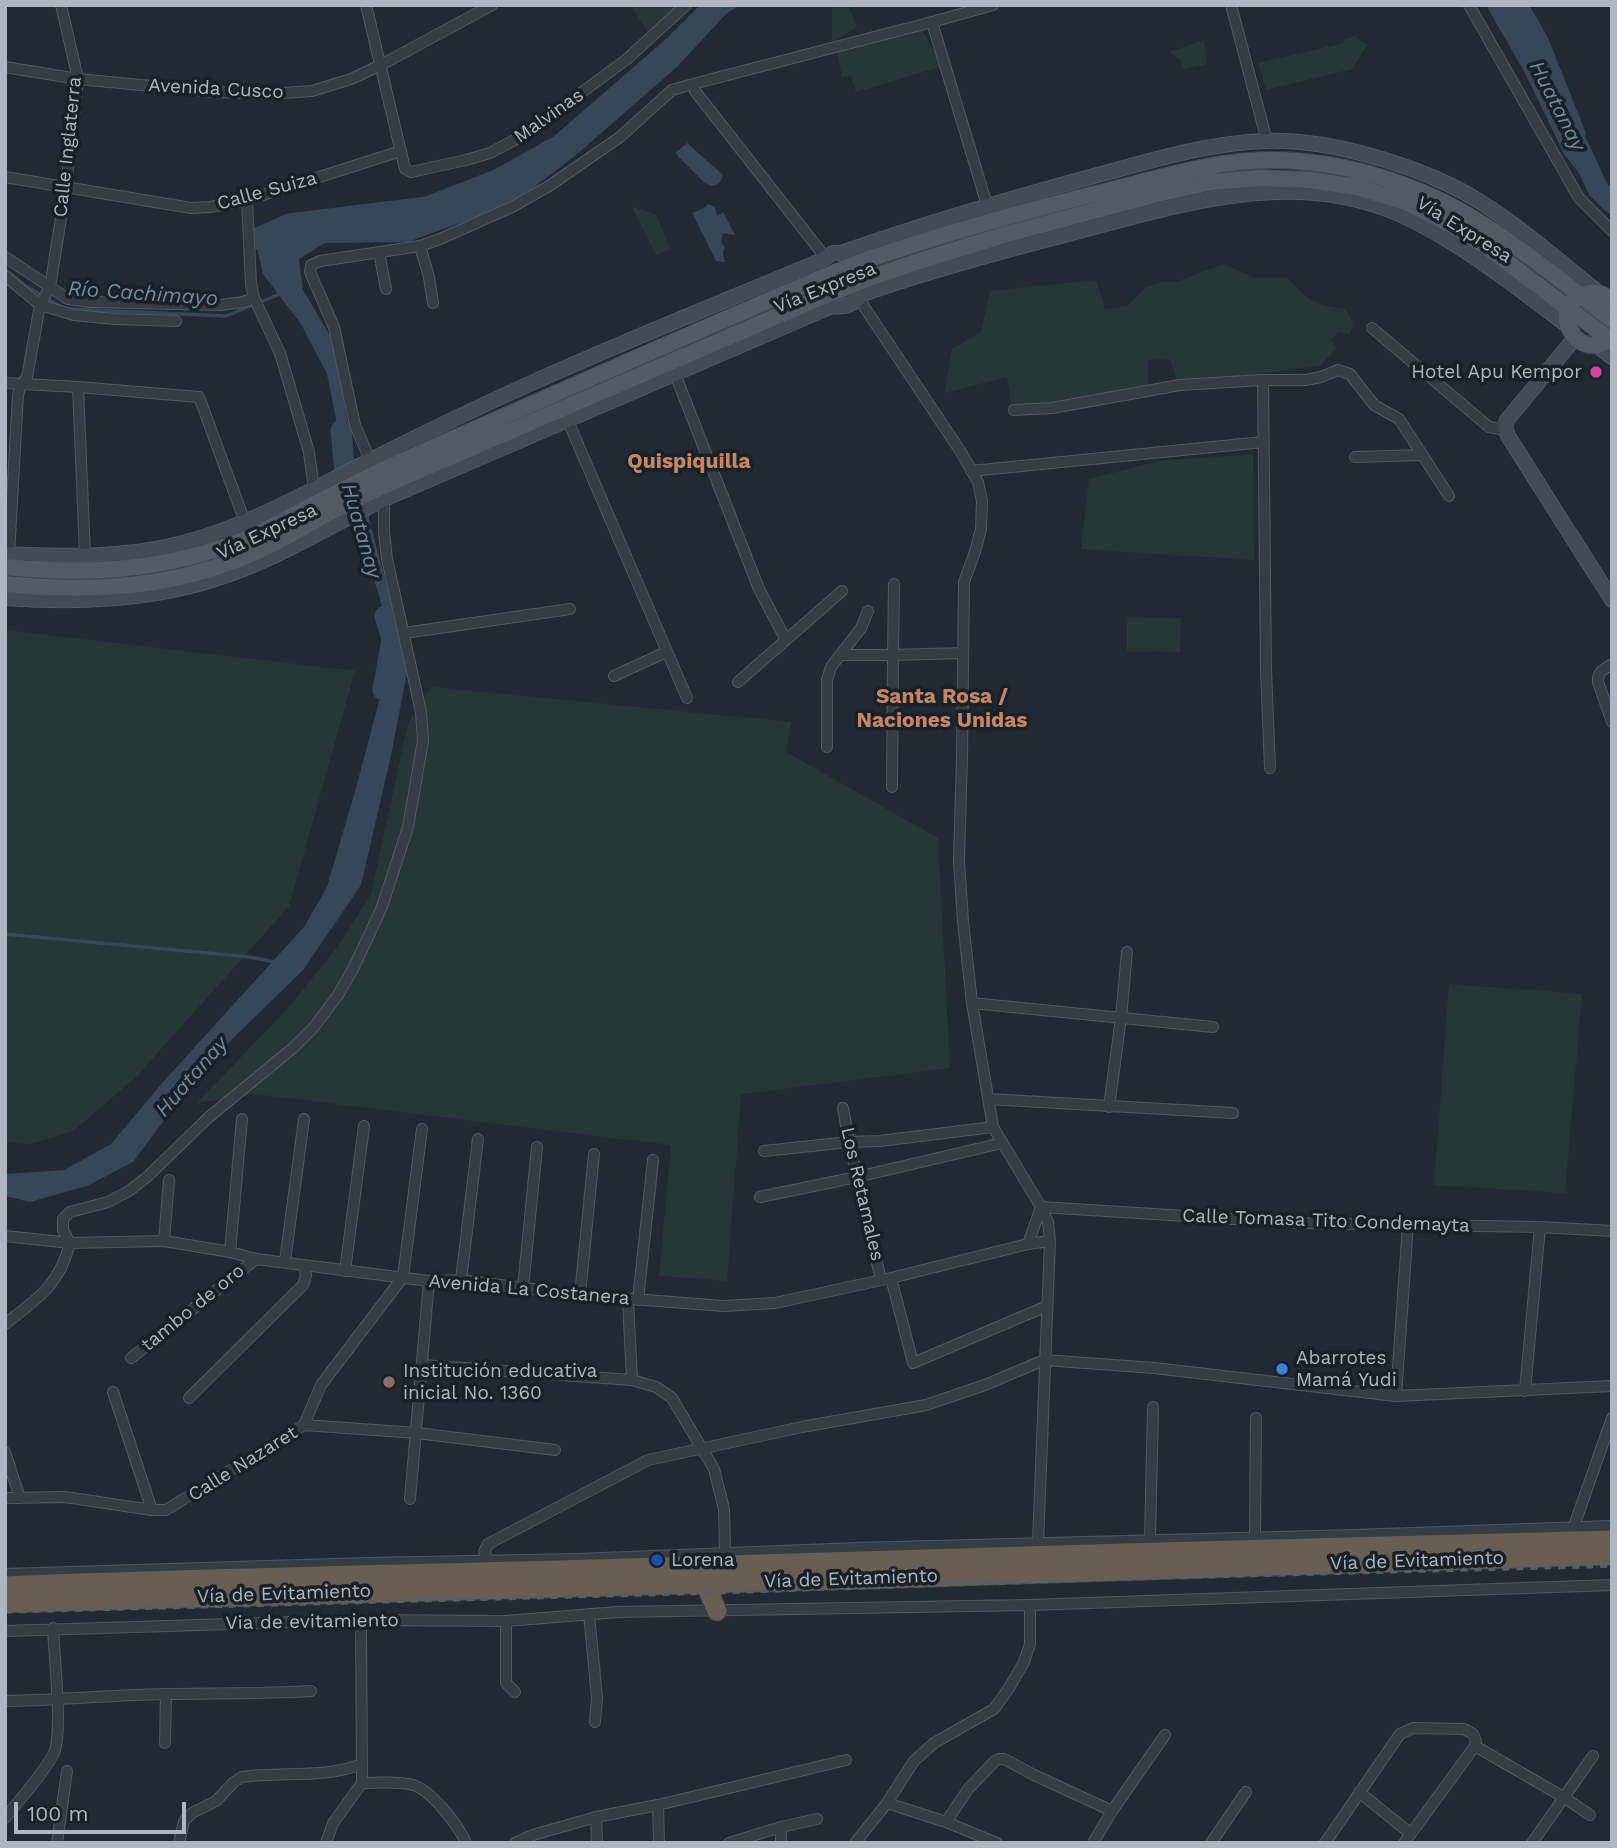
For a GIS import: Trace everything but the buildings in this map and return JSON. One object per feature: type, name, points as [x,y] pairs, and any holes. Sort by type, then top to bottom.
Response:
[{"type":"highway","name":"Vía de Evitamiento","points":[[5,1586],[957,1551],[1612,1540]]},
{"type":"highway","name":"Vía de Evitamiento","points":[[5,1602],[1612,1555]]},
{"type":"highway","points":[[705,1583],[717,1611]]},
{"type":"main road","name":"Vía Expresa","points":[[377,480],[536,381],[832,253],[841,253],[987,205],[1158,159],[1233,144],[1267,141],[1298,143],[1351,151],[1415,170],[1456,188],[1492,210],[1607,295]]},
{"type":"main road","name":"Vía Expresa","points":[[7,558],[146,551],[179,544],[245,522],[320,504],[860,262],[1003,218],[1152,179],[1231,163],[1274,160],[1320,164],[1369,173],[1415,189],[1496,231],[1612,320]]},
{"type":"main road","name":"Vía Expresa","points":[[7,558],[42,571],[90,572],[185,559],[231,545],[377,480],[825,302],[1007,234],[1212,182],[1261,178],[1298,179],[1357,187],[1406,202],[1452,225],[1487,247],[1570,324],[1585,344],[1607,341]]},
{"type":"main road","points":[[841,253],[860,262],[864,270],[863,290]]},
{"type":"main road","points":[[822,259],[812,274],[812,282],[814,290],[825,302]]},
{"type":"main road","points":[[1607,295],[1590,293],[1573,301],[1570,324],[1505,427],[1508,436],[1612,600]]},
{"type":"main road","name":"Vía Expresa","points":[[377,480],[568,421],[675,374],[825,302]]},
{"type":"main road","name":"Vía Expresa","points":[[1570,324],[1607,341],[1612,357]]},
{"type":"main road","name":"Vía Expresa","points":[[5,584],[91,589],[188,575],[235,561],[280,541],[320,504]]},
{"type":"main road","name":"Vía Expresa","points":[[5,598],[91,601],[188,587],[270,558],[320,504]]},
{"type":"street","name":"Calle Inglaterra","points":[[7,558],[18,395],[27,377],[41,302],[50,288],[66,187],[78,79],[61,5]]},
{"type":"street","points":[[366,5],[401,151]]},
{"type":"street","name":"Avenida Cusco","points":[[5,67],[78,79],[213,92],[268,94],[312,91],[332,86],[381,65],[492,5]]},
{"type":"street","name":"Malvinas","points":[[401,151],[405,169],[411,172],[466,160],[506,146],[626,59],[686,5]]},
{"type":"street","points":[[5,1324],[44,1294],[62,1268],[70,1243],[63,1230],[63,1219],[70,1212],[108,1202],[129,1191],[209,1117],[293,1048],[314,1027],[338,995],[354,967],[382,907],[400,855],[423,741],[421,712],[387,559],[377,480],[355,425],[334,327],[310,272],[311,265],[320,261],[421,246],[512,207],[549,186],[620,137],[672,90],[993,5]]},
{"type":"street","points":[[1231,5],[1267,141]]},
{"type":"street","points":[[1469,5],[1579,198],[1612,231]]},
{"type":"street","points":[[932,22],[987,205]]},
{"type":"street","points":[[693,83],[695,91],[822,259]]},
{"type":"street","name":"Calle Suiza","points":[[5,177],[191,208],[211,207],[247,200],[401,151]]},
{"type":"street","points":[[247,200],[254,298],[284,365],[309,452],[320,504]]},
{"type":"street","points":[[421,246],[433,303]]},
{"type":"street","points":[[379,252],[386,289]]},
{"type":"street","points":[[5,257],[68,299],[220,305],[254,298]]},
{"type":"street","points":[[5,276],[41,302],[74,315],[176,321]]},
{"type":"street","points":[[863,290],[978,482],[981,529],[964,582],[959,861],[962,921],[972,1003],[993,1127],[1048,1222],[1050,1241],[1038,1542]]},
{"type":"street","points":[[1372,328],[1489,427],[1505,427]]},
{"type":"street","points":[[1014,410],[1052,408],[1180,385],[1306,380],[1338,370],[1350,374],[1374,405],[1399,419],[1449,496]]},
{"type":"street","points":[[675,374],[759,589],[786,640]]},
{"type":"street","points":[[1263,380],[1266,670],[1270,768]]},
{"type":"street","points":[[5,383],[199,397],[245,522]]},
{"type":"street","points":[[78,387],[85,555]]},
{"type":"street","points":[[568,421],[687,698]]},
{"type":"street","points":[[971,471],[1263,442]]},
{"type":"street","points":[[1355,457],[1422,455]]},
{"type":"street","points":[[892,787],[894,584]]},
{"type":"street","points":[[738,682],[842,591]]},
{"type":"street","points":[[404,633],[570,609]]},
{"type":"street","points":[[827,747],[827,680],[831,667],[861,628],[868,611]]},
{"type":"street","points":[[614,676],[666,652]]},
{"type":"street","points":[[840,654],[963,653]]},
{"type":"street","points":[[1612,664],[1597,677],[1612,722]]},
{"type":"street","points":[[1109,1107],[1127,952]]},
{"type":"street","points":[[972,1003],[1213,1027]]},
{"type":"street","points":[[988,1100],[1233,1113]]},
{"type":"street","name":"Los Retamales","points":[[843,1108],[857,1177],[913,1363],[1047,1306]]},
{"type":"street","points":[[230,1252],[242,1119]]},
{"type":"street","points":[[285,1261],[304,1119]]},
{"type":"street","points":[[345,1271],[364,1126]]},
{"type":"street","points":[[764,1151],[880,1141],[993,1127]]},
{"type":"street","points":[[403,1277],[422,1129]]},
{"type":"street","points":[[461,1280],[478,1139]]},
{"type":"street","points":[[760,1197],[1002,1143]]},
{"type":"street","points":[[523,1288],[537,1147]]},
{"type":"street","points":[[580,1295],[594,1154]]},
{"type":"street","points":[[632,1380],[633,1300],[653,1160]]},
{"type":"street","points":[[164,1241],[169,1180]]},
{"type":"street","points":[[1028,1244],[1041,1208]]},
{"type":"street","name":"Calle Tomasa Tito Condemayta","points":[[1041,1208],[1298,1223],[1540,1227],[1612,1231]]},
{"type":"street","points":[[1396,1396],[1408,1224]]},
{"type":"street","points":[[1525,1391],[1540,1227]]},
{"type":"street","name":"Avenida La Costanera","points":[[5,1236],[70,1243],[164,1241],[256,1259],[429,1281],[461,1280],[580,1295],[724,1306],[775,1303],[1050,1241]]},
{"type":"street","name":"tambo de oro","points":[[131,1358],[256,1259]]},
{"type":"street","points":[[190,1398],[303,1285],[306,1275],[304,1265]]},
{"type":"street","name":"Calle Nazaret","points":[[5,1498],[73,1498],[152,1510],[166,1510],[179,1503],[304,1425],[321,1385],[403,1277]]},
{"type":"street","points":[[410,1499],[429,1281]]},
{"type":"street","points":[[489,1560],[484,1552],[488,1544],[648,1460],[802,1427],[926,1405],[985,1385],[1044,1360],[1167,1370],[1396,1396],[1612,1386]]},
{"type":"street","points":[[422,1365],[632,1380],[656,1387],[672,1398],[715,1469],[724,1509],[724,1553]]},
{"type":"street","points":[[113,1392],[152,1510]]},
{"type":"street","points":[[1150,1540],[1153,1407]]},
{"type":"street","points":[[1255,1537],[1256,1418]]},
{"type":"street","points":[[1574,1526],[1612,1418]]},
{"type":"street","points":[[304,1425],[416,1433],[555,1450]]},
{"type":"street","points":[[5,1452],[20,1498]]},
{"type":"street","points":[[5,1574],[724,1553],[957,1551],[1038,1542],[1612,1526]]},
{"type":"street","name":"Via de evitamiento","points":[[5,1631],[362,1619],[506,1621],[618,1612],[1030,1605],[1612,1585]]},
{"type":"street","points":[[855,1843],[887,1803],[914,1761],[934,1744],[994,1709],[1024,1662],[1030,1644],[1030,1605]]},
{"type":"street","points":[[589,1614],[597,1698],[595,1722]]},
{"type":"street","points":[[326,1843],[333,1823],[362,1783],[362,1619]]},
{"type":"street","points":[[506,1621],[506,1683],[514,1692]]},
{"type":"street","points":[[5,1818],[55,1751],[57,1700],[53,1628]]},
{"type":"street","points":[[5,1701],[312,1691]]},
{"type":"street","points":[[165,1743],[166,1694]]},
{"type":"street","points":[[1325,1843],[1359,1793],[1400,1734],[1413,1728],[1464,1729],[1475,1738],[1475,1746],[1408,1838],[1359,1793]]},
{"type":"street","points":[[1093,1843],[1111,1811],[1165,1735]]},
{"type":"street","points":[[1475,1746],[1590,1815]]},
{"type":"street","points":[[1532,1843],[1593,1756]]},
{"type":"street","points":[[946,1822],[970,1788],[999,1759],[1004,1759],[1111,1811]]},
{"type":"street","points":[[515,1843],[596,1817],[846,1760]]},
{"type":"street","points":[[179,1843],[184,1821],[192,1813],[216,1801],[228,1787],[243,1777],[327,1772],[362,1764]]},
{"type":"street","points":[[57,1843],[66,1771]]},
{"type":"street","points":[[362,1783],[418,1787],[446,1812],[466,1843]]},
{"type":"street","points":[[1211,1843],[1246,1791]]},
{"type":"street","points":[[887,1803],[946,1822],[998,1843]]},
{"type":"street","points":[[658,1805],[659,1843]]},
{"type":"street","points":[[596,1817],[597,1843]]},
{"type":"street","points":[[729,1843],[817,1819]]},
{"type":"street","points":[[781,1827],[781,1843]]},
{"type":"shaded area","points":[[631,5],[678,5],[649,35]]},
{"type":"shaded area","points":[[832,5],[848,5],[857,27],[832,42]]},
{"type":"shaded area","points":[[922,30],[943,66],[856,92],[851,76],[842,77],[837,51]]},
{"type":"shaded area","points":[[1355,36],[1367,45],[1352,69],[1266,90],[1258,63],[1344,43],[1345,39]]},
{"type":"shaded area","points":[[1204,40],[1207,64],[1183,69],[1180,59],[1169,52]]},
{"type":"shaded area","points":[[632,207],[656,214],[670,249],[656,255]]},
{"type":"shaded area","points":[[1224,264],[1255,278],[1287,278],[1313,301],[1346,309],[1353,324],[1350,334],[1339,332],[1331,339],[1336,348],[1320,366],[1178,385],[1170,359],[1148,360],[1148,391],[1012,411],[1007,377],[944,393],[952,349],[981,332],[990,291],[1096,280],[1105,309],[1127,306],[1145,288],[1164,281],[1176,282]]},
{"type":"shaded area","points":[[1253,454],[1254,560],[1081,549],[1089,479],[1159,461]]},
{"type":"shaded area","points":[[1127,617],[1181,618],[1180,652],[1127,651]]},
{"type":"shaded area","points":[[5,630],[355,671],[289,906],[136,1077],[73,1131],[30,1144],[5,1142]]},
{"type":"shaded area","points":[[431,687],[791,722],[786,752],[938,838],[950,1068],[741,1094],[727,1281],[659,1276],[671,1145],[254,1094],[197,1103],[289,1007],[339,945],[371,894],[408,724]]},
{"type":"shaded area","points":[[1449,984],[1582,994],[1565,1193],[1434,1185]]},
{"type":"water","points":[[715,5],[740,5],[727,13],[677,67],[576,155],[512,204],[408,242],[325,243],[299,259],[303,290],[335,344],[354,462],[407,673],[361,885],[304,969],[216,1055],[133,1162],[87,1186],[30,1202],[5,1196],[5,1174],[64,1170],[111,1144],[163,1082],[304,927],[327,887],[386,675],[392,639],[356,520],[327,374],[301,324],[263,274],[255,239],[289,224],[427,207],[499,179],[561,145],[674,46]]},
{"type":"water","points":[[1486,5],[1517,5],[1538,41],[1598,189],[1612,203],[1612,215],[1564,154],[1526,75]]},
{"type":"water","points":[[687,143],[723,175],[718,184],[712,186],[705,183],[675,153]]},
{"type":"water","points":[[708,204],[715,207],[717,216],[723,212],[735,235],[723,233],[721,242],[725,247],[725,262],[716,261],[692,213]]},
{"type":"waterway","points":[[255,239],[289,224],[427,207],[499,179],[560,145],[674,46],[715,5]]},
{"type":"waterway","points":[[1517,5],[1538,41],[1575,134]]},
{"type":"waterway","name":"Huatanay","points":[[1567,122],[1598,189],[1612,203]]},
{"type":"waterway","name":"Río Cachimayo","points":[[5,269],[26,286],[61,307]]},
{"type":"waterway","name":"Río Cachimayo","points":[[69,309],[226,316],[280,294]]},
{"type":"waterway","name":"Huatanay","points":[[341,430],[347,495]]},
{"type":"waterway","name":"Huatanay","points":[[383,690],[392,639],[385,616]]},
{"type":"waterway","points":[[5,934],[250,957],[275,962]]},
{"type":"railway","points":[[5,1612],[1612,1566]]},
{"type":"place","name":"Hotel Apu Kempor","points":[[1596,372]]},
{"type":"place","name":"Abarrotes Mamá Yudi","points":[[1282,1369]]},
{"type":"place","name":"Institución educativa inicial No. 1360","points":[[389,1382]]},
{"type":"place","name":"Lorena","points":[[657,1560]]},
{"type":"district","name":"Quispiquilla","points":[[689,462]]},
{"type":"district","name":"Santa Rosa / Naciones Unidas","points":[[942,709]]}]
